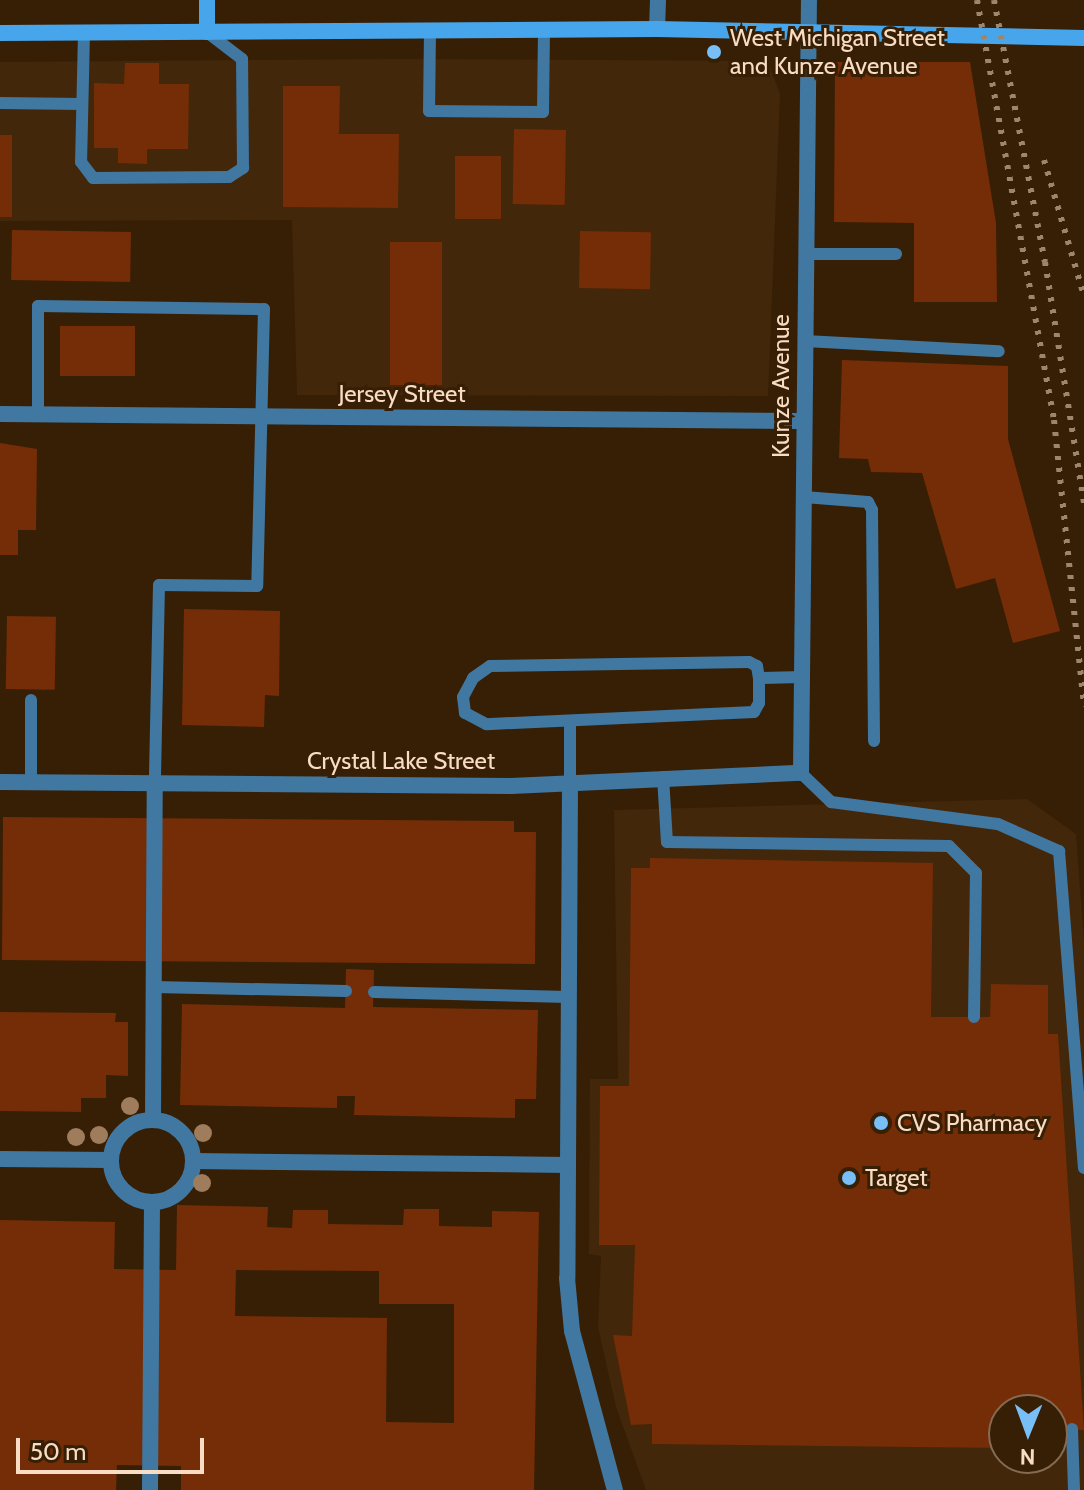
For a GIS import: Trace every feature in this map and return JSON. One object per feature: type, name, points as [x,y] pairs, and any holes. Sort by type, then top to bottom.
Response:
[{"type":"main road","points":[[207,0],[207,32]]},
{"type":"main road","points":[[0,33],[657,29],[1084,38]]},
{"type":"street","points":[[657,29],[658,0]]},
{"type":"street","name":"Kunze Avenue","points":[[801,773],[809,0]]},
{"type":"street","name":"Jersey Street","points":[[0,414],[804,421]]},
{"type":"street","name":"Crystal Lake Street","points":[[0,782],[570,784],[663,777],[801,773]]},
{"type":"street","points":[[153,1120],[155,783]]},
{"type":"street","points":[[570,784],[568,1165],[572,1331],[615,1490]]},
{"type":"street","points":[[153,1120],[181,1132],[193,1161],[181,1190],[152,1202],[123,1189],[111,1160],[124,1131],[153,1120]]},
{"type":"street","points":[[0,1159],[111,1160]]},
{"type":"street","points":[[193,1161],[568,1165]]},
{"type":"street","points":[[150,1490],[152,1202]]},
{"type":"lane","points":[[430,31],[429,111],[543,112],[544,30]]},
{"type":"lane","points":[[84,33],[81,162],[93,178],[229,177],[243,168],[242,59],[207,32]]},
{"type":"lane","points":[[0,103],[82,104]]},
{"type":"lane","points":[[806,254],[896,254]]},
{"type":"lane","points":[[38,415],[38,306],[264,309],[257,586],[159,585],[155,783]]},
{"type":"lane","points":[[805,341],[999,351]]},
{"type":"lane","points":[[804,497],[868,502],[872,510],[874,741]]},
{"type":"lane","points":[[749,662],[757,666],[759,678],[759,703],[754,712],[486,724],[465,713],[463,697],[473,678],[490,666],[749,662]]},
{"type":"lane","points":[[759,678],[802,677]]},
{"type":"lane","points":[[31,700],[31,783]]},
{"type":"lane","points":[[570,721],[570,784]]},
{"type":"lane","points":[[801,773],[831,802],[998,824],[1059,851],[1084,1168]]},
{"type":"lane","points":[[663,777],[667,842],[949,846],[976,873],[974,1017]]},
{"type":"lane","points":[[154,987],[346,991]]},
{"type":"lane","points":[[374,992],[568,997]]},
{"type":"lane","points":[[1072,1429],[1074,1490]]},
{"type":"shaded area","points":[[395,59],[768,61],[780,94],[768,396],[297,395],[292,220],[0,221],[0,62]]},
{"type":"shaded area","points":[[1027,799],[1076,834],[1084,942],[1084,1490],[646,1490],[616,1407],[598,1327],[601,1256],[589,1254],[590,1079],[618,1079],[614,810]]},
{"type":"building","points":[[835,62],[970,62],[996,223],[997,302],[914,302],[914,223],[834,222]]},
{"type":"building","points":[[125,63],[159,63],[159,84],[189,84],[188,149],[147,149],[147,164],[118,163],[118,148],[94,148],[94,83],[124,84]]},
{"type":"building","points":[[283,86],[340,86],[339,134],[399,134],[398,208],[283,207]]},
{"type":"building","points":[[514,129],[566,130],[565,205],[513,204]]},
{"type":"building","points":[[0,135],[12,135],[12,217],[0,217]]},
{"type":"building","points":[[455,156],[501,156],[501,219],[455,219]]},
{"type":"building","points":[[12,230],[131,232],[130,282],[11,280]]},
{"type":"building","points":[[580,231],[651,232],[650,289],[579,288]]},
{"type":"building","points":[[390,242],[442,242],[442,385],[390,385]]},
{"type":"building","points":[[60,326],[135,326],[135,376],[60,376]]},
{"type":"building","points":[[842,360],[1008,366],[1008,439],[1060,631],[1013,643],[995,578],[956,589],[922,473],[871,472],[868,459],[839,458]]},
{"type":"building","points":[[0,443],[37,449],[36,530],[18,530],[18,555],[0,555]]},
{"type":"building","points":[[184,609],[280,611],[279,696],[265,695],[264,727],[182,725]]},
{"type":"building","points":[[7,616],[56,617],[55,690],[6,689]]},
{"type":"building","points":[[3,817],[514,821],[514,832],[536,832],[535,964],[2,960]]},
{"type":"building","points":[[650,858],[933,863],[931,1017],[990,1017],[991,984],[1048,985],[1048,1034],[1058,1034],[1084,1430],[1068,1430],[1068,1394],[988,1394],[988,1448],[652,1444],[652,1424],[631,1425],[613,1335],[632,1336],[635,1245],[599,1245],[600,1086],[629,1086],[631,868],[650,868]]},
{"type":"building","points":[[346,969],[374,970],[373,1007],[538,1010],[536,1099],[515,1099],[515,1118],[354,1115],[355,1096],[337,1096],[337,1108],[180,1105],[182,1004],[345,1008]]},
{"type":"building","points":[[0,1012],[116,1013],[115,1022],[128,1022],[128,1076],[106,1075],[106,1098],[81,1098],[81,1112],[0,1111]]},
{"type":"building","points":[[177,1205],[268,1207],[267,1227],[292,1228],[293,1210],[328,1210],[328,1224],[403,1225],[404,1209],[439,1209],[439,1226],[492,1227],[492,1211],[539,1212],[534,1490],[181,1490],[181,1466],[117,1465],[116,1490],[0,1490],[0,1220],[115,1222],[114,1269],[176,1270]],"holes":[[[236,1270],[379,1271],[379,1304],[454,1304],[454,1423],[386,1422],[387,1318],[235,1316]]]},
{"type":"railway","points":[[977,0],[1054,420],[1084,706]]},
{"type":"railway","points":[[994,0],[1045,262],[1084,504]]},
{"type":"railway","points":[[1044,160],[1084,296]]},
{"type":"place","name":"West Michigan Street and Kunze Avenue","points":[[714,52]]},
{"type":"place","name":"CVS Pharmacy","points":[[881,1123]]},
{"type":"place","name":"Target","points":[[849,1178]]}]
